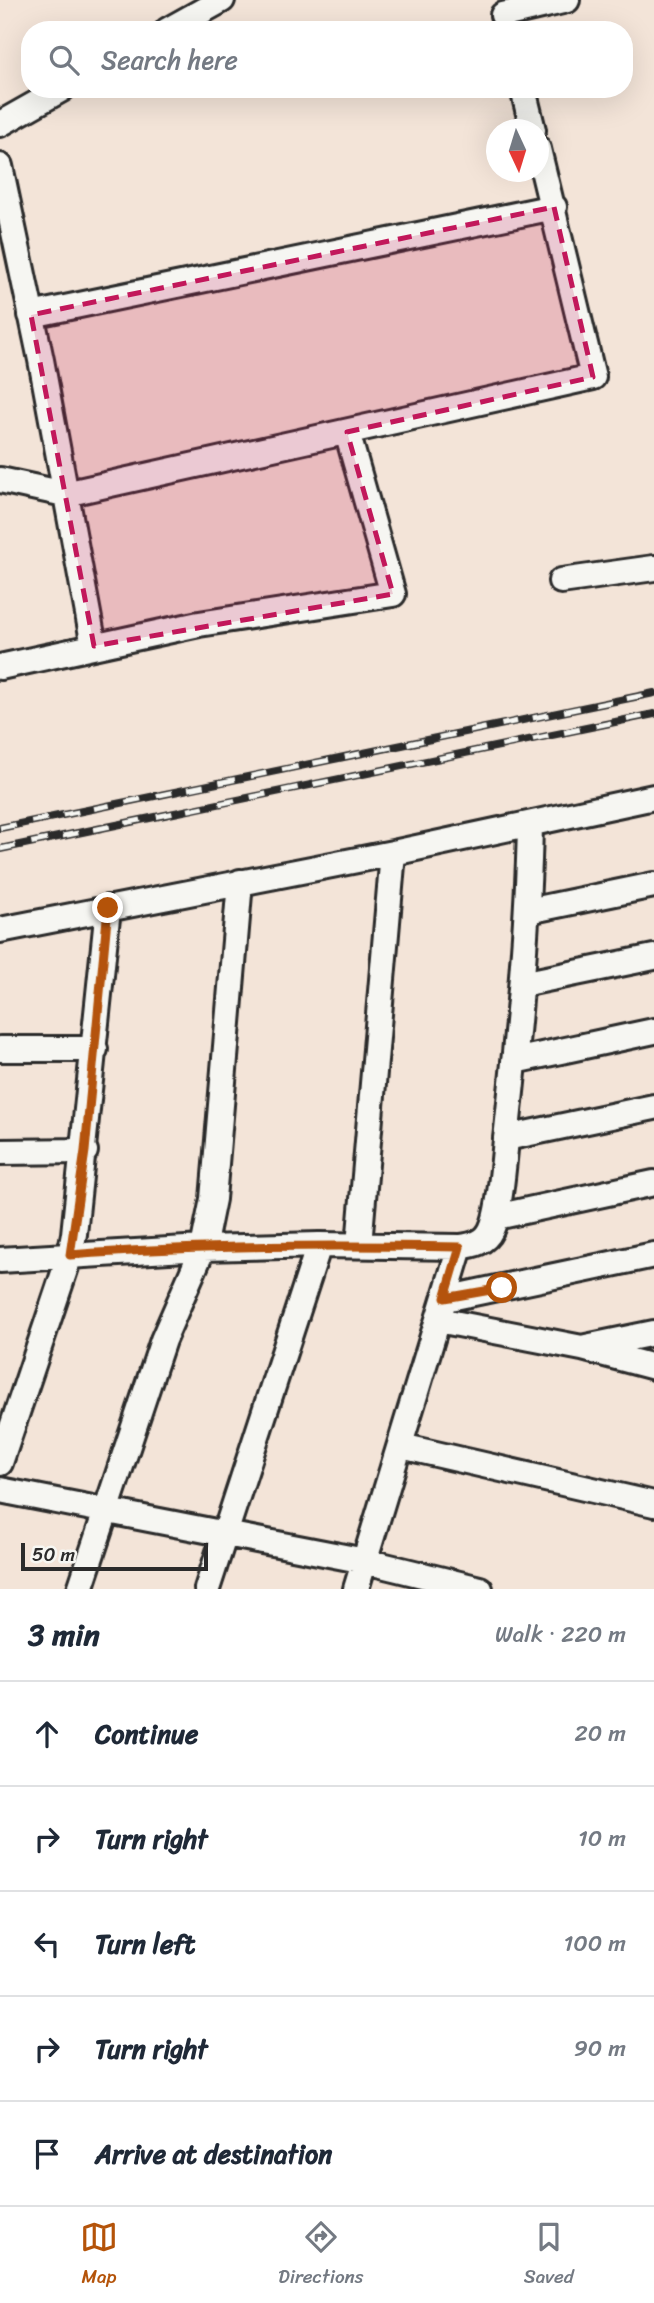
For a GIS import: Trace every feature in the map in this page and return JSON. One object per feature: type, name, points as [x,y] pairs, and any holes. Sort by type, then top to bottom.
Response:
[{"type":"street","points":[[185,21],[222,0]]},
{"type":"street","points":[[503,15],[567,0]]},
{"type":"street","points":[[0,124],[46,98]]},
{"type":"street","points":[[525,98],[530,119]]},
{"type":"street","points":[[0,166],[94,646]]},
{"type":"street","points":[[0,480],[65,494],[593,377],[547,182]]},
{"type":"street","points":[[31,315],[554,207]]},
{"type":"street","points":[[0,667],[199,624],[394,594],[347,432]]},
{"type":"street","points":[[561,580],[654,568]]},
{"type":"street","points":[[0,930],[393,853],[654,797]]},
{"type":"street","points":[[0,1260],[203,1248],[319,1245],[460,1247],[479,1244],[491,1233],[496,1217],[506,1138],[528,911],[530,825]]},
{"type":"street","points":[[359,1245],[393,853]]},
{"type":"street","points":[[80,1589],[163,1340],[203,1248],[213,1199],[240,882]]},
{"type":"street","points":[[528,911],[654,885]]},
{"type":"street","points":[[0,1463],[70,1255],[85,1151],[108,908]]},
{"type":"street","points":[[522,984],[654,957]]},
{"type":"street","points":[[514,1061],[654,1031]]},
{"type":"street","points":[[0,1049],[94,1049]]},
{"type":"street","points":[[506,1138],[654,1107]]},
{"type":"street","points":[[0,1152],[85,1151]]},
{"type":"street","points":[[496,1217],[654,1183]]},
{"type":"street","points":[[207,1589],[319,1245]]},
{"type":"street","points":[[356,1589],[460,1247]]},
{"type":"street","points":[[441,1309],[654,1255]]},
{"type":"street","points":[[441,1309],[654,1367]]},
{"type":"street","points":[[582,1348],[654,1333]]},
{"type":"street","points":[[401,1446],[654,1504]]},
{"type":"street","points":[[0,1490],[365,1561],[467,1588]]},
{"type":"highlighted area","points":[[554,207],[593,377],[347,432],[393,594],[94,646],[31,315]]},
{"type":"railway","points":[[0,828],[654,693]]},
{"type":"railway","points":[[0,849],[654,714]]},
{"type":"route","points":[[108,908],[85,1151],[70,1255],[134,1250],[319,1245],[460,1247],[445,1298],[502,1288]]}]
